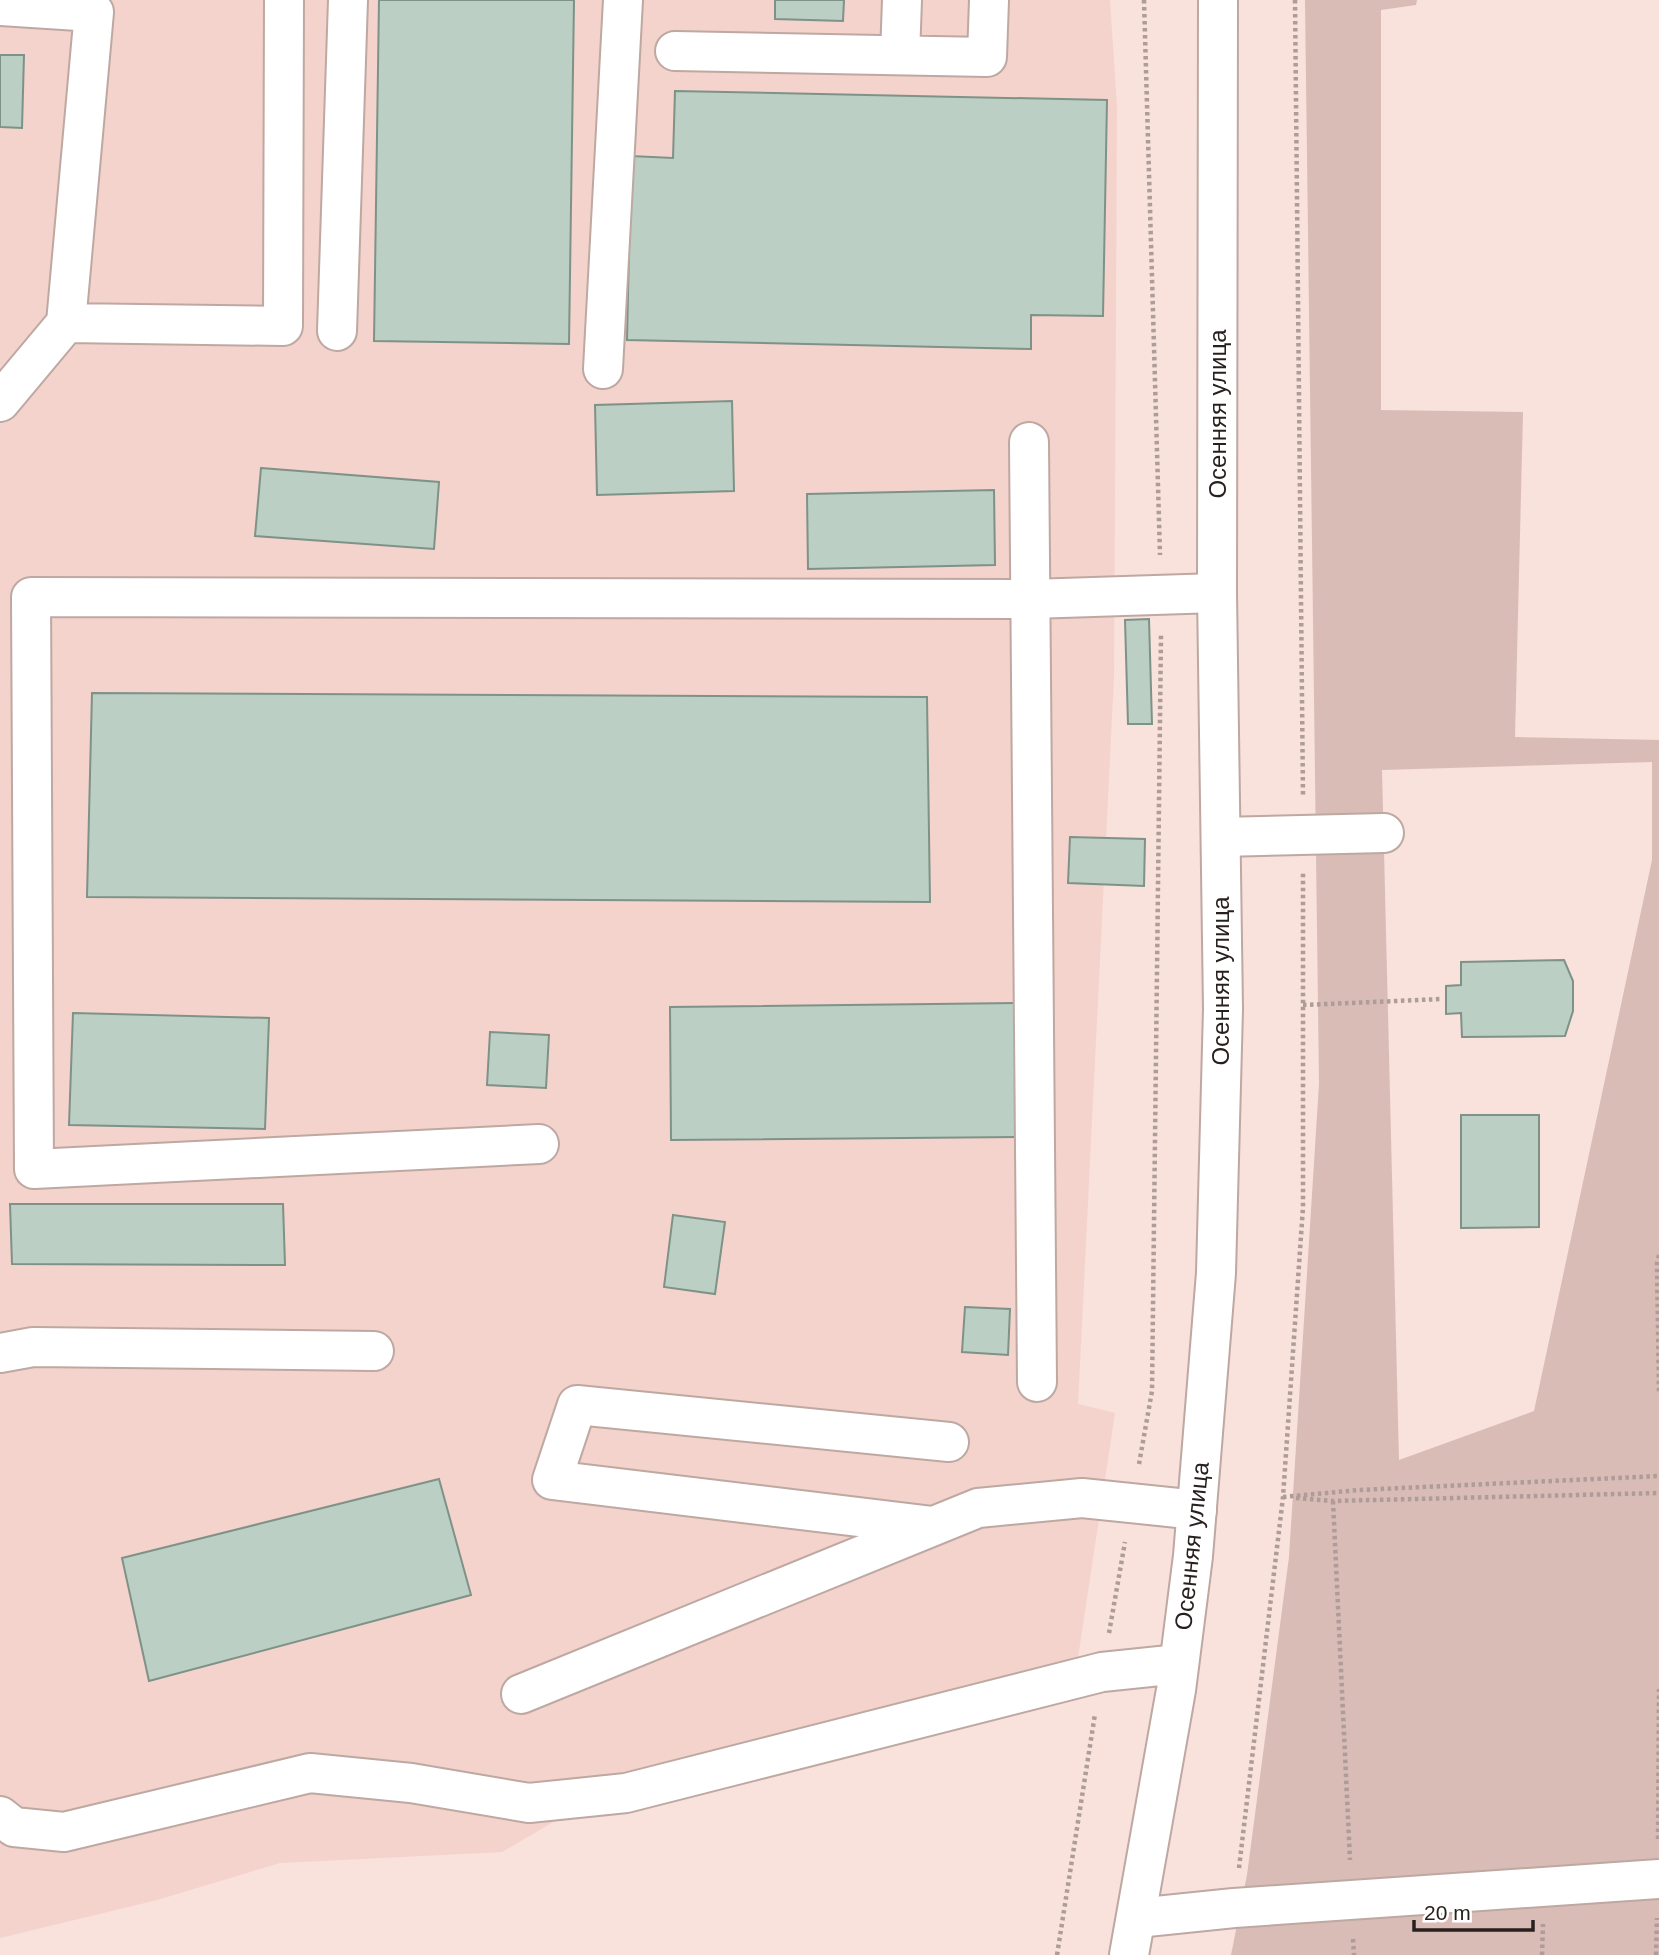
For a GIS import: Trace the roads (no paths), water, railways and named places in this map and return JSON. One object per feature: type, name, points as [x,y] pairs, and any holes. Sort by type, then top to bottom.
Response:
[{"type":"main road","points":[[66,323],[283,326],[284,0]]},
{"type":"main road","points":[[337,331],[348,0]]},
{"type":"main road","points":[[603,369],[623,0]]},
{"type":"main road","points":[[900,55],[902,0]]},
{"type":"main road","points":[[675,51],[987,57],[989,0]]},
{"type":"main road","name":"Осенняя улица","points":[[1127,1941],[1161,1787],[1179,1664],[1197,1510],[1216,1272],[1223,1009],[1217,593],[1219,0]]},
{"type":"main road","points":[[0,6],[94,12],[66,323],[0,402]]},
{"type":"main road","points":[[1029,442],[1037,1382]]},
{"type":"main road","points":[[539,1144],[34,1169],[31,597],[1031,599],[1217,593]]},
{"type":"main road","points":[[1221,837],[1384,832]]},
{"type":"main road","points":[[0,1353],[33,1348],[374,1351]]},
{"type":"main road","points":[[933,1526],[552,1480],[577,1405],[949,1442]]},
{"type":"main road","points":[[522,1694],[978,1508],[1082,1497],[1197,1510]]},
{"type":"main road","points":[[0,1816],[14,1827],[64,1832],[310,1773],[411,1783],[529,1803],[626,1793],[1102,1672],[1179,1664]]},
{"type":"main road","points":[[1127,1941],[1234,1908],[1658,1879]]}]
